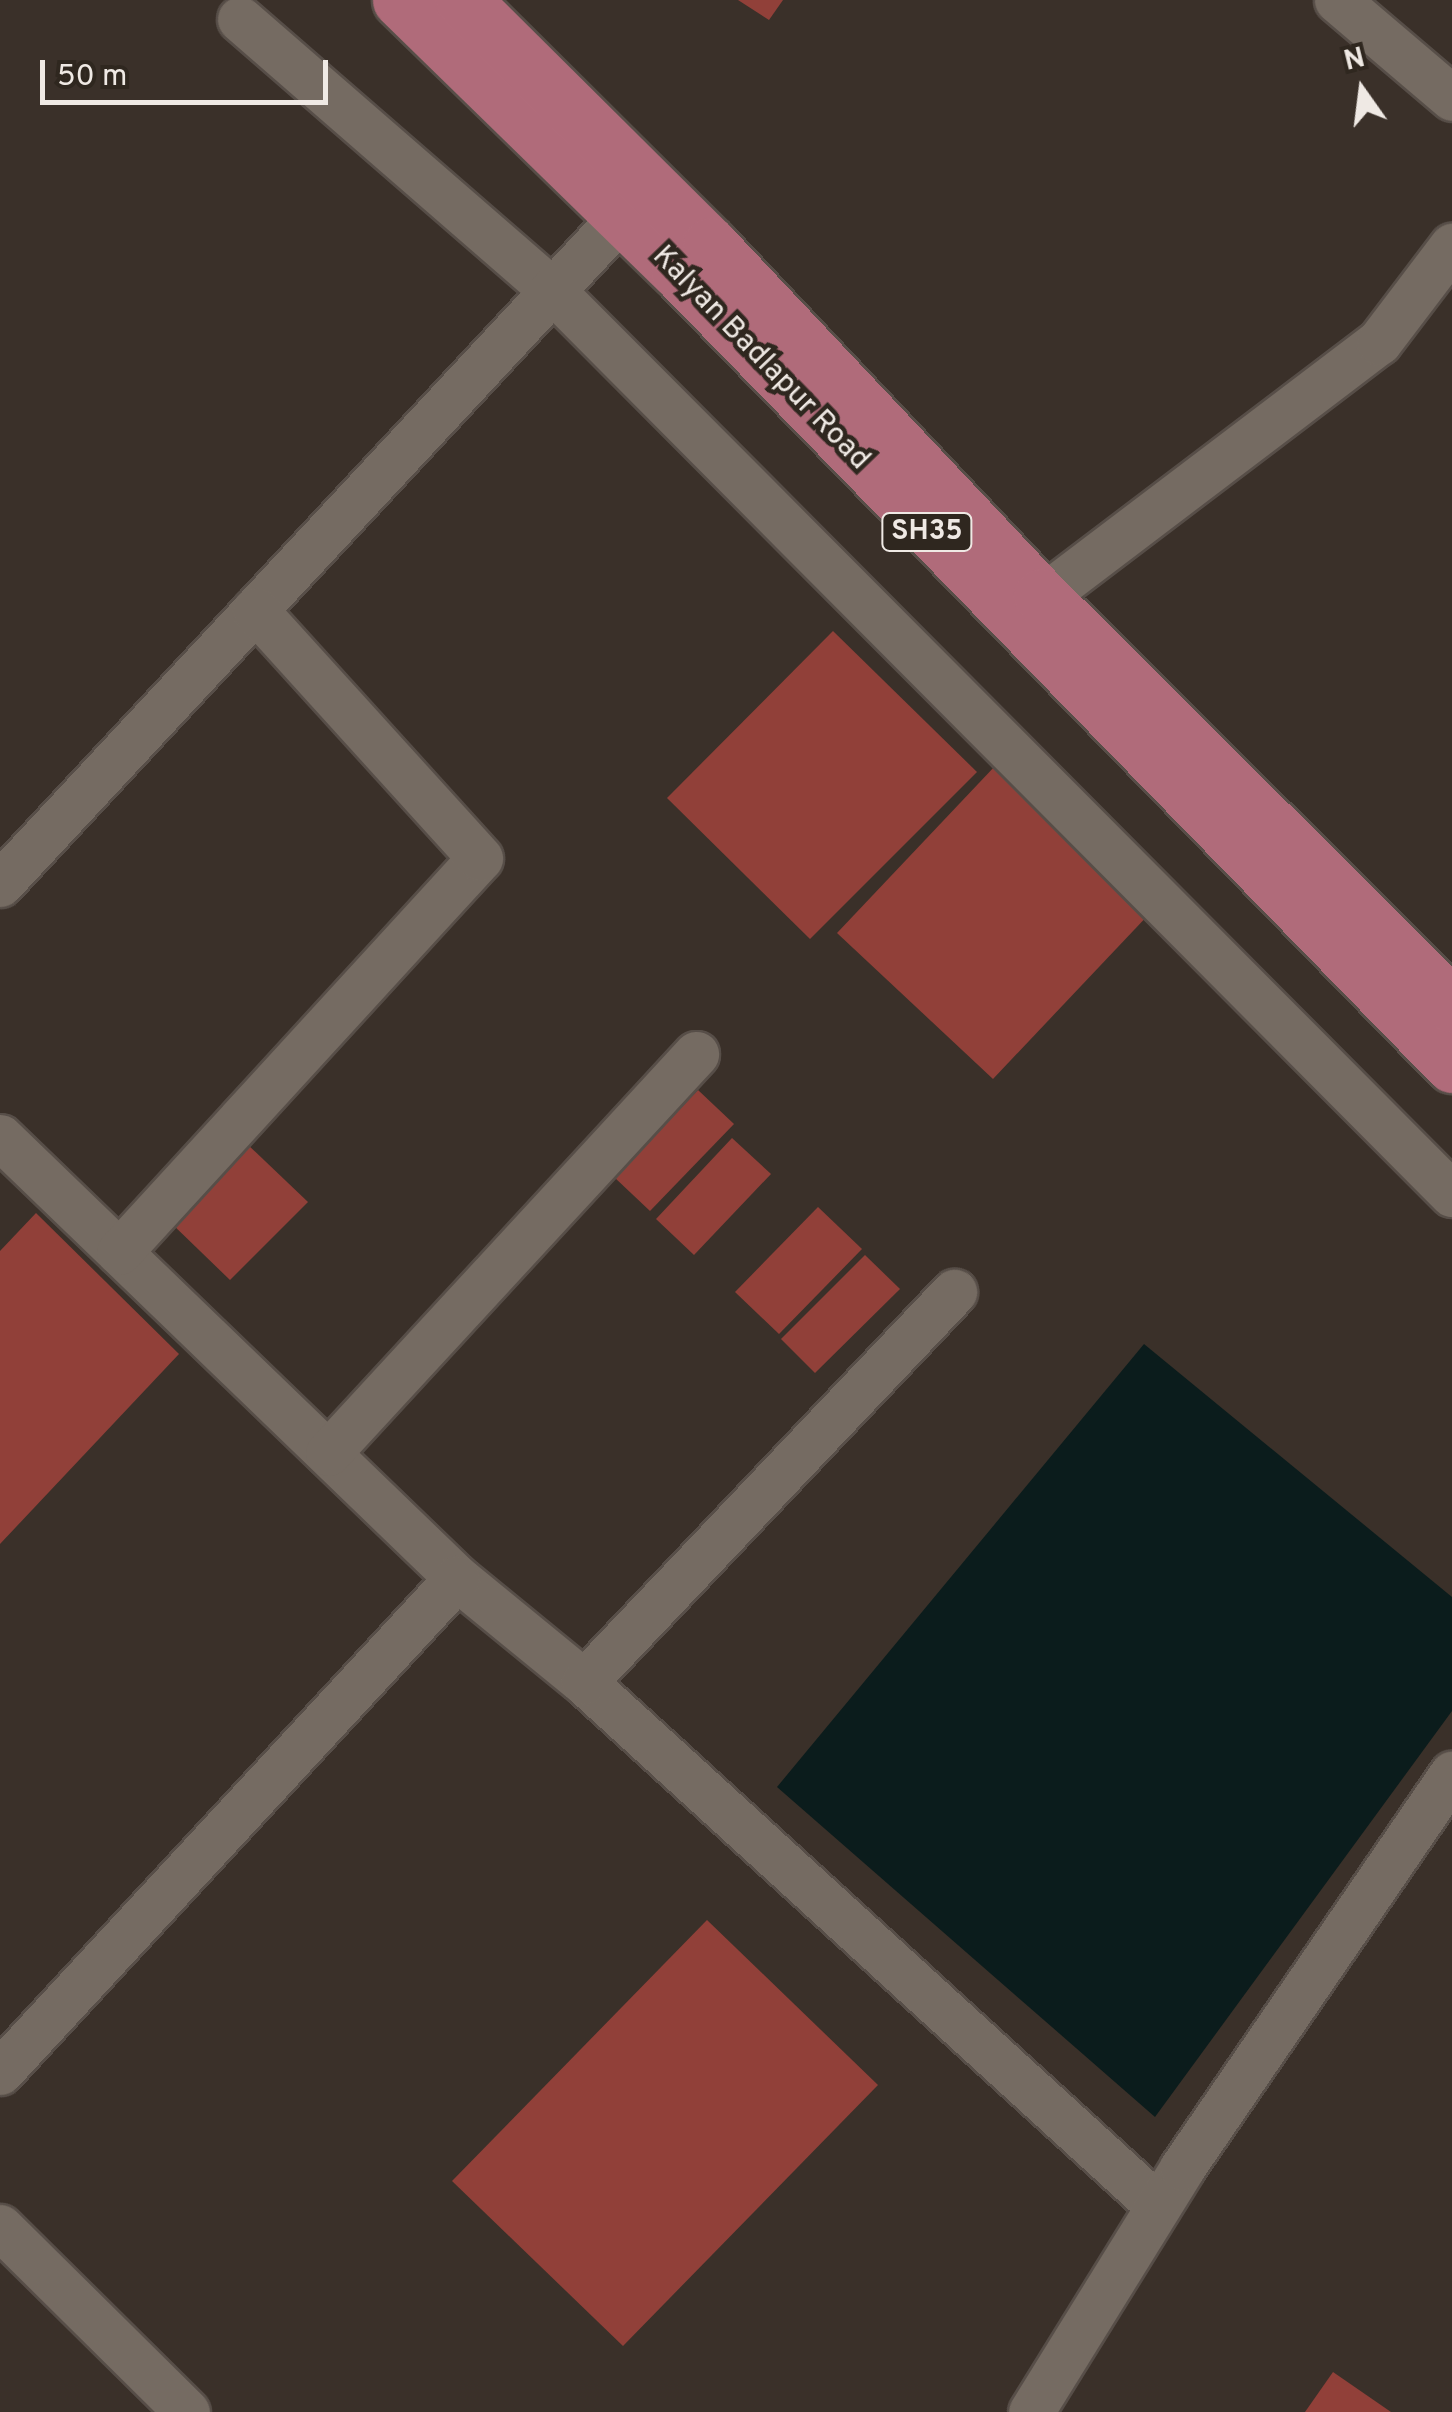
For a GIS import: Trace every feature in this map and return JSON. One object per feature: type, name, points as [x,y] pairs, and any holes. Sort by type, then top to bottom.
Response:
[{"type":"main road","name":"Kalyan Badlapur Road","points":[[400,0],[621,216],[694,258]]},
{"type":"main road","name":"Kalyan Badlapur Road","points":[[462,0],[694,258],[1452,1065]]},
{"type":"main road","name":"Kalyan Badlapur Road","points":[[1026,608],[1452,1005]]},
{"type":"street","points":[[1342,2],[1452,98]]},
{"type":"street","points":[[240,19],[552,290],[1452,1194]]},
{"type":"street","points":[[0,884],[621,216]]},
{"type":"street","points":[[1026,608],[1379,342],[1452,246]]},
{"type":"street","points":[[119,1252],[480,858],[254,610]]},
{"type":"street","points":[[328,1453],[696,1054]]},
{"type":"street","points":[[0,1137],[456,1578],[584,1682],[1158,2206]]},
{"type":"street","points":[[584,1682],[954,1292]]},
{"type":"street","points":[[0,2072],[456,1578]]},
{"type":"street","points":[[1030,2412],[1158,2206],[1452,1774]]},
{"type":"street","points":[[0,2227],[187,2412]]},
{"type":"shaded area","points":[[1144,1344],[1452,1597],[1452,1711],[1155,2117],[777,1787]]},
{"type":"building","points":[[738,0],[783,0],[769,20]]},
{"type":"building","points":[[833,631],[977,772],[810,939],[667,798]]},
{"type":"building","points":[[996,765],[1152,911],[993,1079],[837,933]]},
{"type":"building","points":[[698,1090],[734,1124],[650,1211],[614,1177]]},
{"type":"building","points":[[732,1138],[771,1174],[694,1255],[656,1219]]},
{"type":"building","points":[[246,1143],[308,1202],[230,1280],[169,1221]]},
{"type":"building","points":[[818,1207],[862,1249],[779,1334],[735,1292]]},
{"type":"building","points":[[36,1213],[179,1354],[0,1544],[0,1251]]},
{"type":"building","points":[[865,1255],[900,1289],[815,1373],[781,1339]]},
{"type":"building","points":[[707,1920],[878,2085],[623,2346],[452,2181]]},
{"type":"building","points":[[1333,2372],[1391,2412],[1305,2412]]}]
